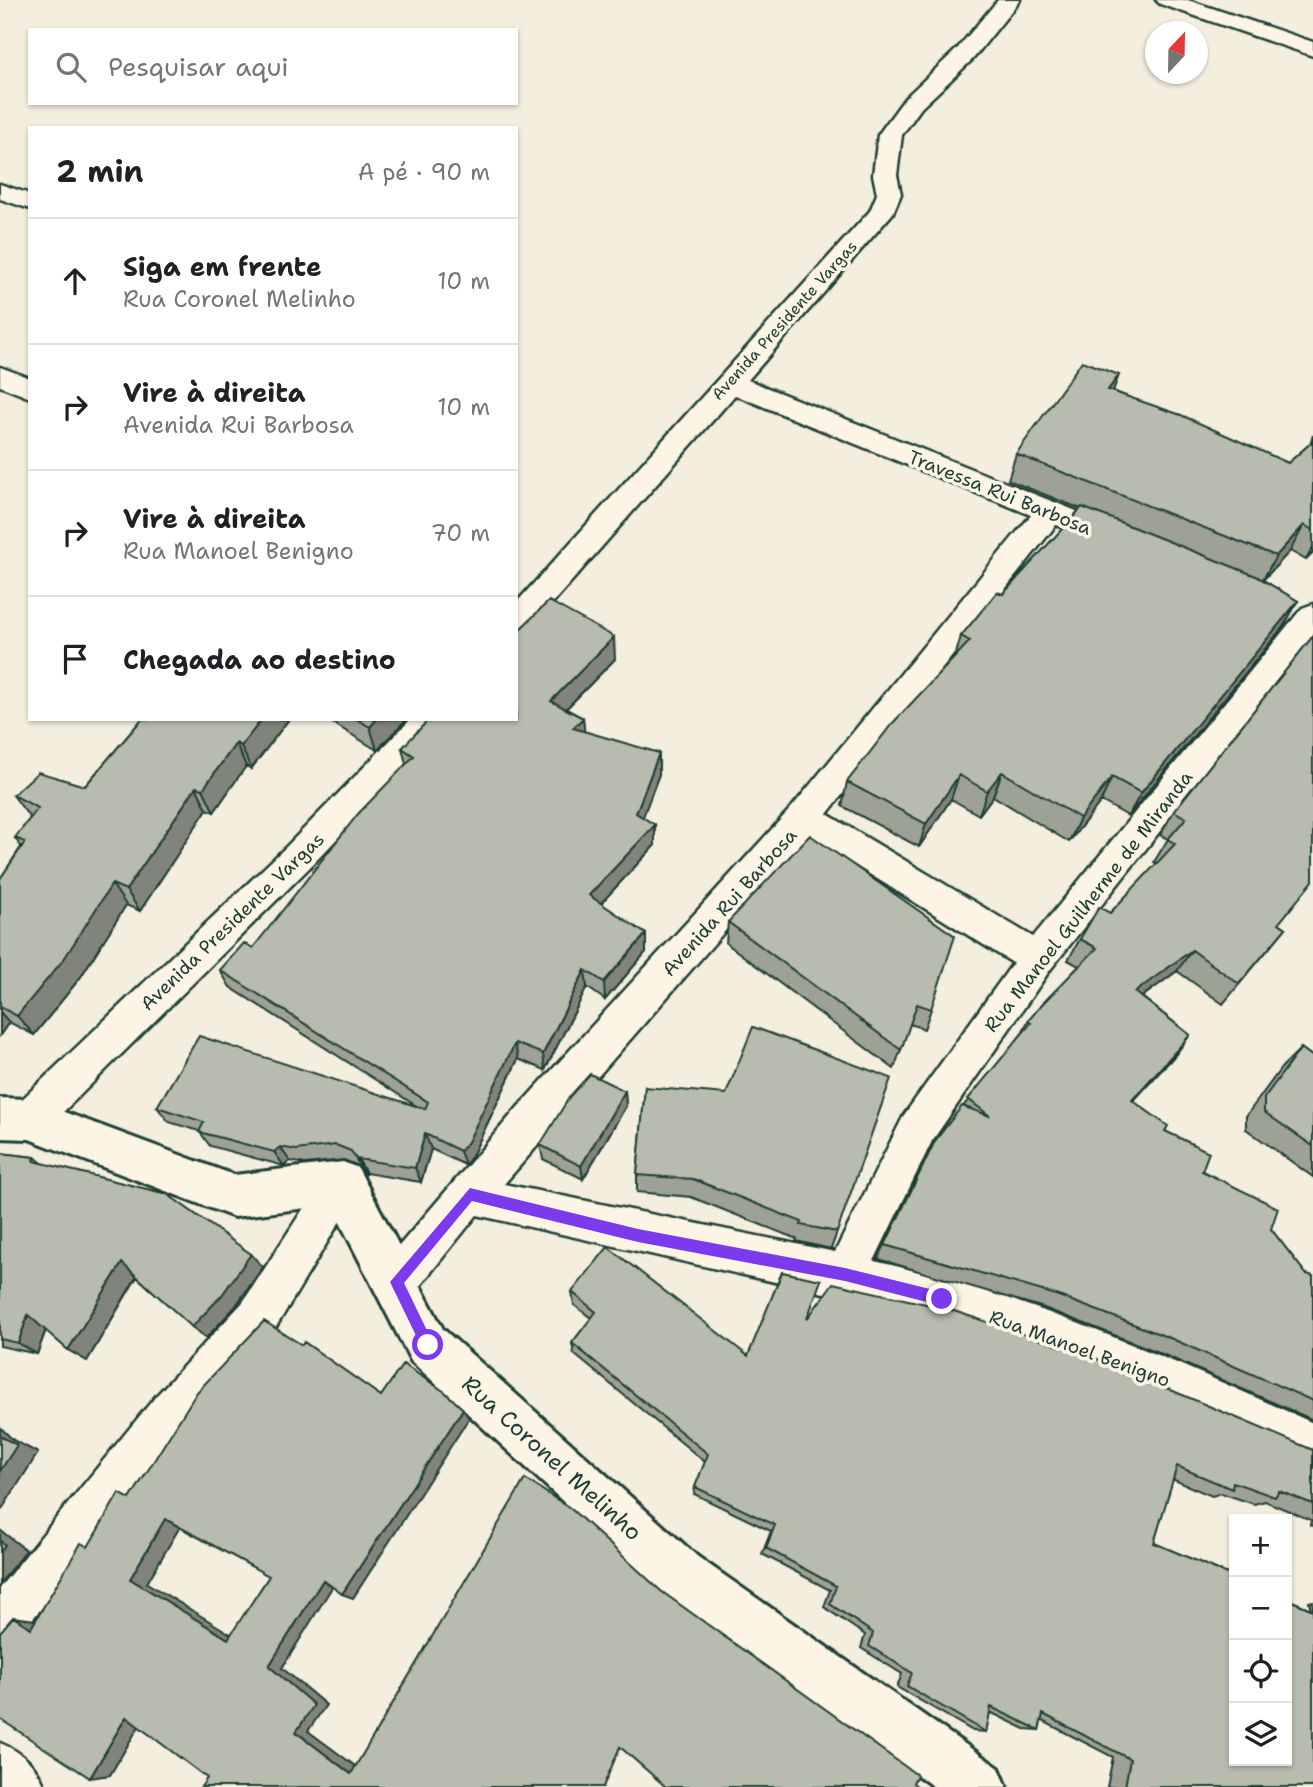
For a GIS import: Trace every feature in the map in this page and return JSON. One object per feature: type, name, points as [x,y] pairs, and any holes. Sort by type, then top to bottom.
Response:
[{"type":"main road","points":[[15,1118],[234,1196],[343,1183]]},
{"type":"main road","name":"Rua Coronel Melinho","points":[[343,1183],[428,1345],[680,1575],[980,1787]]},
{"type":"street","name":"Avenida Presidente Vargas","points":[[518,622],[728,382],[881,213],[889,194],[885,175],[890,135],[913,103],[965,54],[1009,0]]},
{"type":"street","points":[[1167,0],[1313,49]]},
{"type":"street","points":[[0,191],[28,201]]},
{"type":"street","points":[[0,376],[28,388]]},
{"type":"street","name":"Travessa Rui Barbosa","points":[[728,382],[1100,532]]},
{"type":"street","name":"Avenida Rui Barbosa","points":[[396,1282],[470,1194],[804,817],[1050,512]]},
{"type":"street","name":"Rua Manoel Guilherme de Miranda","points":[[845,1274],[918,1128],[1037,959],[1305,612]]},
{"type":"street","name":"Avenida Presidente Vargas","points":[[15,1118],[300,855],[430,721]]},
{"type":"street","points":[[804,817],[1037,959]]},
{"type":"street","points":[[0,1622],[67,1544],[170,1411],[258,1317],[343,1183]]},
{"type":"street","name":"Rua Manoel Benigno","points":[[470,1194],[638,1235],[845,1274],[942,1299],[1149,1370],[1313,1445]]},
{"type":"street","points":[[0,1767],[21,1787]]},
{"type":"building","points":[[1082,361],[1119,375],[1108,390],[1181,415],[1288,463],[1313,441],[1313,530],[1304,525],[1276,556],[1016,454]]},
{"type":"building","points":[[1082,507],[1256,576],[1298,601],[1141,793],[1112,777],[1080,818],[1002,772],[987,791],[959,775],[926,824],[847,782],[891,725],[970,641],[961,636],[997,592],[1003,594]]},
{"type":"building","points":[[549,601],[614,637],[551,701],[583,718],[573,728],[659,753],[636,813],[655,825],[589,895],[646,934],[604,982],[585,970],[543,1054],[515,1043],[468,1142],[460,1151],[425,1134],[415,1168],[358,1159],[357,1161],[351,1151],[336,1145],[296,1150],[280,1147],[274,1152],[199,1132],[204,1122],[157,1107],[199,1036],[425,1109],[428,1102],[220,970],[244,943],[253,948],[358,814],[414,756],[402,748],[427,721],[518,721],[518,631]]},
{"type":"building","points":[[1313,636],[1313,881],[1279,923],[1286,928],[1239,984],[1192,950],[1135,992],[1190,1035],[1132,1100],[1168,1126],[1165,1131],[1209,1152],[1202,1171],[1278,1208],[1271,1229],[1306,1274],[1313,1276],[1313,1401],[1170,1338],[1056,1295],[885,1245],[935,1141],[962,1106],[990,1116],[968,1099],[1031,1023],[1028,1021],[1042,1004],[1097,948],[1080,939],[1099,907],[1110,913],[1175,844],[1168,839],[1186,818],[1174,811]]},
{"type":"building","points":[[140,721],[260,721],[241,746],[236,743],[203,789],[196,787],[126,890],[112,884],[64,959],[17,1016],[0,1007],[0,879],[25,842],[15,838],[38,808],[13,795],[38,772],[85,786]]},
{"type":"building","points":[[360,721],[375,721],[370,727]]},
{"type":"building","points":[[810,835],[955,936],[931,1009],[917,1004],[901,1050],[728,922]]},
{"type":"building","points":[[753,1027],[891,1078],[837,1232],[801,1225],[802,1222],[693,1179],[637,1175],[645,1087],[726,1094]]},
{"type":"building","points":[[1301,1048],[1313,1057],[1313,1146],[1264,1112],[1264,1098]]},
{"type":"building","points":[[590,1074],[625,1091],[581,1166],[540,1145],[570,1096]]},
{"type":"building","points":[[0,1153],[35,1157],[34,1161],[167,1194],[251,1254],[222,1295],[192,1327],[122,1263],[68,1350],[28,1315],[18,1343],[0,1339]]},
{"type":"building","points":[[608,1247],[748,1356],[782,1272],[821,1280],[807,1319],[833,1283],[948,1309],[1095,1358],[1313,1450],[1313,1504],[1279,1491],[1275,1497],[1233,1482],[1232,1489],[1177,1466],[1154,1543],[1229,1575],[1229,1766],[1292,1766],[1292,1601],[1313,1610],[1313,1787],[1125,1787],[1130,1759],[1043,1714],[1039,1730],[991,1707],[986,1732],[907,1686],[912,1673],[869,1646],[873,1633],[830,1604],[836,1586],[766,1548],[775,1525],[695,1487],[708,1454],[572,1343],[596,1312],[572,1292]]},
{"type":"building","points":[[264,1321],[302,1345],[304,1342],[381,1396],[403,1364],[445,1392],[463,1409],[342,1594],[323,1580],[269,1666],[314,1705],[296,1732],[351,1774],[525,1479],[570,1508],[661,1591],[917,1775],[913,1783],[918,1787],[666,1787],[620,1747],[603,1787],[201,1787],[207,1778],[126,1717],[90,1778],[0,1719],[0,1632],[13,1617],[31,1628],[81,1543],[88,1547],[119,1493],[130,1499],[197,1392]],"holes":[[[165,1519],[269,1576],[228,1639],[130,1579]]]},
{"type":"building","points":[[0,1436],[17,1445],[0,1471]]},
{"type":"route","points":[[428,1345],[396,1282],[470,1194],[533,1212],[845,1274],[942,1299]]}]
